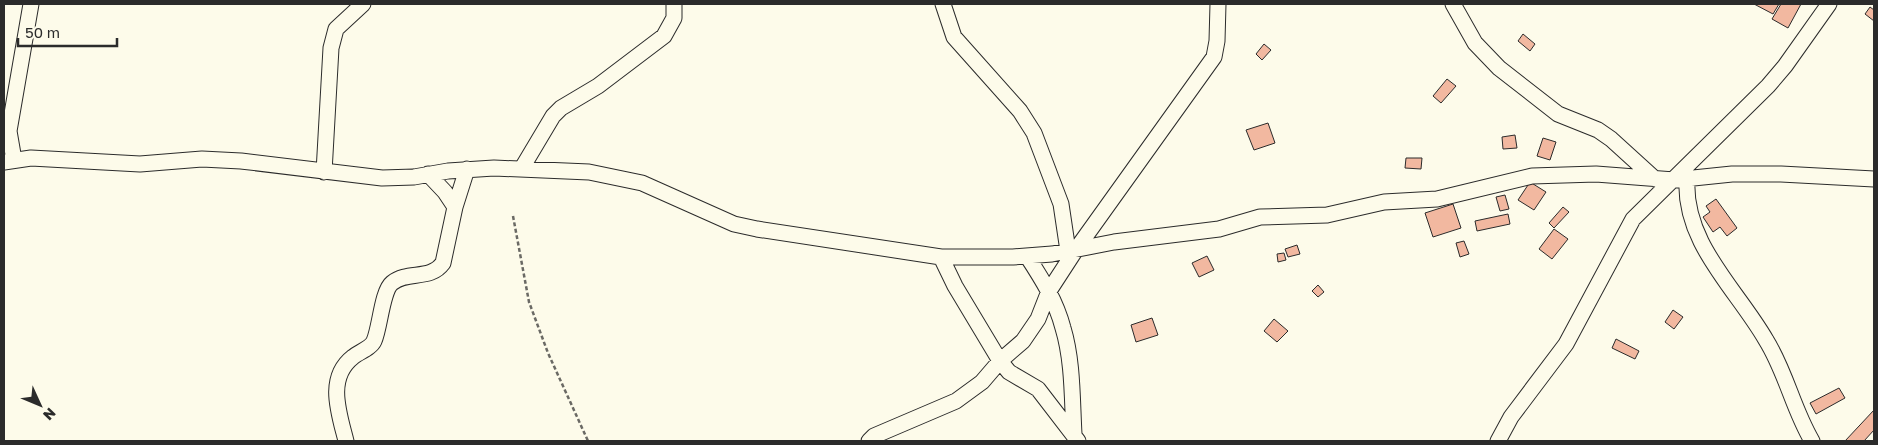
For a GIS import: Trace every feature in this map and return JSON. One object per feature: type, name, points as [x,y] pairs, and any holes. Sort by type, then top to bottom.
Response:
[{"type":"street","points":[[31,4],[9,131],[9,161],[31,158],[140,164],[202,159],[241,161],[382,178],[467,169],[522,168],[589,172],[642,183],[734,224],[941,257],[1027,256],[1072,251],[1114,242],[1219,229],[1260,217],[1326,215],[1384,202],[1437,199],[1532,176],[1596,174],[1680,179],[1781,174],[1874,179]]},
{"type":"street","points":[[324,172],[331,48],[336,29],[363,4]]},
{"type":"street","points":[[522,168],[553,116],[561,108],[598,86],[664,36],[674,18],[674,4]]},
{"type":"street","points":[[943,4],[954,37],[1020,111],[1034,133],[1061,204],[1072,251]]},
{"type":"street","points":[[869,441],[874,436],[956,401],[982,382],[1000,361],[1023,341],[1038,318],[1049,291],[1072,251],[1214,57],[1217,41],[1218,4]]},
{"type":"street","points":[[1453,4],[1471,38],[1499,68],[1558,114],[1598,130],[1612,139],[1655,179]]},
{"type":"street","points":[[1498,441],[1511,417],[1566,344],[1633,219],[1680,179],[1785,66],[1829,4]]},
{"type":"street","points":[[346,441],[336,394],[337,379],[341,368],[374,341],[390,285],[398,278],[430,274],[438,270],[443,263],[455,207],[467,169]]},
{"type":"street","points":[[428,174],[446,192],[455,207]]},
{"type":"street","points":[[1680,179],[1688,206],[1706,252],[1766,339],[1800,419],[1812,441]]},
{"type":"street","points":[[1027,256],[1049,291],[1067,342],[1076,438]]},
{"type":"street","points":[[941,257],[955,286],[1000,361],[1009,372],[1038,389],[1076,438]]},
{"type":"path","points":[[513,216],[529,302],[548,353],[588,441]]},
{"type":"building","points":[[1754,4],[1779,4],[1773,14]]},
{"type":"building","points":[[1781,4],[1801,4],[1788,28],[1772,19]]},
{"type":"building","points":[[1870,7],[1874,10],[1874,21],[1865,14]]},
{"type":"building","points":[[1523,34],[1535,44],[1530,51],[1518,41]]},
{"type":"building","points":[[1264,44],[1271,50],[1262,60],[1256,54]]},
{"type":"building","points":[[1447,79],[1456,86],[1441,103],[1433,96]]},
{"type":"building","points":[[1268,123],[1275,143],[1254,150],[1246,130]]},
{"type":"building","points":[[1515,135],[1517,148],[1503,149],[1502,137]]},
{"type":"building","points":[[1543,138],[1556,142],[1550,160],[1537,156]]},
{"type":"building","points":[[1406,158],[1422,158],[1421,169],[1405,168]]},
{"type":"building","points":[[1530,182],[1546,192],[1534,210],[1518,200]]},
{"type":"building","points":[[1505,195],[1509,209],[1500,211],[1496,197]]},
{"type":"building","points":[[1716,199],[1737,228],[1727,236],[1720,227],[1713,232],[1703,217],[1710,212],[1706,206]]},
{"type":"building","points":[[1453,204],[1461,228],[1433,237],[1425,213]]},
{"type":"building","points":[[1563,207],[1569,212],[1554,228],[1549,223]]},
{"type":"building","points":[[1508,214],[1510,224],[1477,231],[1475,221]]},
{"type":"building","points":[[1554,229],[1568,239],[1552,259],[1539,249]]},
{"type":"building","points":[[1464,241],[1469,254],[1460,257],[1456,243]]},
{"type":"building","points":[[1297,245],[1300,254],[1288,257],[1285,249]]},
{"type":"building","points":[[1284,253],[1286,260],[1278,262],[1277,254]]},
{"type":"building","points":[[1207,256],[1214,270],[1199,277],[1192,263]]},
{"type":"building","points":[[1318,285],[1324,292],[1318,297],[1312,291]]},
{"type":"building","points":[[1673,310],[1683,317],[1674,329],[1665,322]]},
{"type":"building","points":[[1152,318],[1158,335],[1136,342],[1131,325]]},
{"type":"building","points":[[1274,319],[1288,331],[1277,342],[1264,331]]},
{"type":"building","points":[[1616,339],[1639,351],[1635,359],[1612,348]]},
{"type":"building","points":[[1839,388],[1845,398],[1816,414],[1810,403]]},
{"type":"building","points":[[1874,410],[1874,430],[1864,441],[1845,441]]}]
